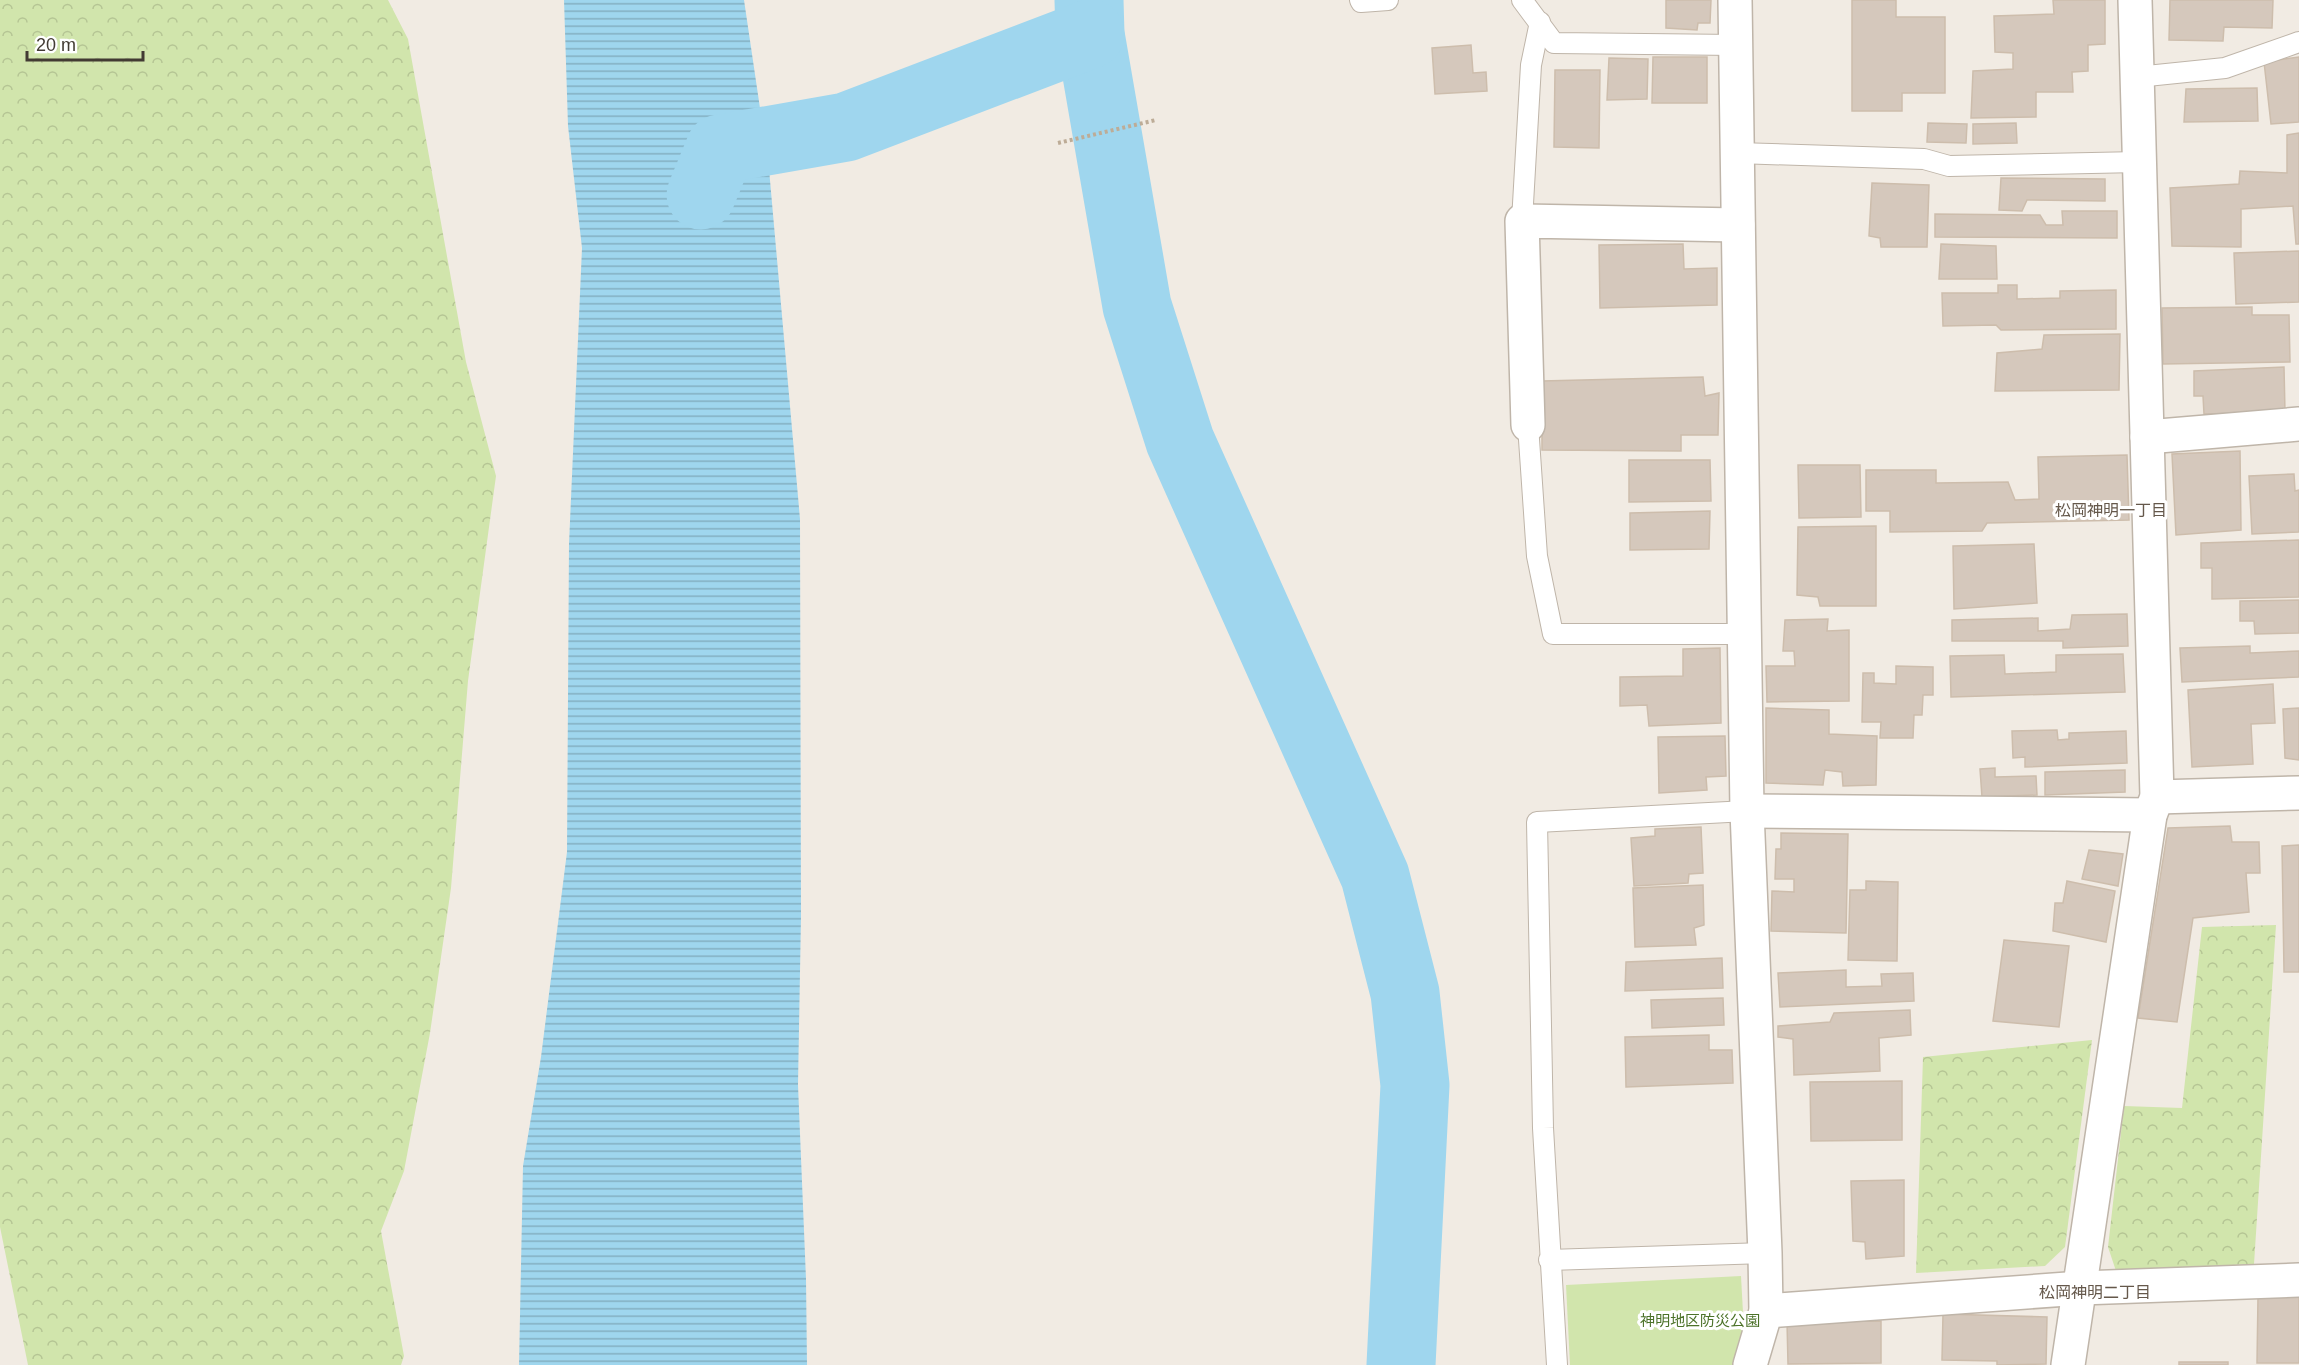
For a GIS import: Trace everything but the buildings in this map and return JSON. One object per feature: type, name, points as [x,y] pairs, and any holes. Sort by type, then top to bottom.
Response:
[{"type":"street","points":[[1735,0],[1747,811],[1766,1311],[1750,1365]]},
{"type":"street","points":[[2068,1365],[2154,806],[2135,0]]},
{"type":"street","points":[[1528,425],[1522,221],[1738,225]]},
{"type":"street","points":[[2147,437],[2299,424]]},
{"type":"street","points":[[1747,811],[2154,806],[2299,793]]},
{"type":"street","points":[[1766,1311],[2081,1288],[2299,1280]]},
{"type":"lane","points":[[1360,0],[1361,2],[1388,0]]},
{"type":"lane","points":[[1522,0],[1554,43],[1736,45]]},
{"type":"lane","points":[[1522,221],[1531,65],[1540,22]]},
{"type":"lane","points":[[2137,77],[2225,68],[2299,42]]},
{"type":"lane","points":[[1737,153],[1924,159],[1949,166],[2139,162]]},
{"type":"lane","points":[[1528,425],[1537,556],[1553,634],[1744,634]]},
{"type":"lane","points":[[1557,1365],[1543,1128],[1537,822],[1747,811]]},
{"type":"lane","points":[[1550,1260],[1765,1254]]},
{"type":"path","points":[[1058,143],[1156,120]]},
{"type":"green space","points":[[0,0],[388,0],[408,39],[466,362],[496,476],[468,681],[451,888],[430,1033],[404,1171],[381,1231],[404,1356],[401,1365],[28,1365],[0,1227]]},
{"type":"green space","points":[[2276,925],[2254,1264],[2116,1271],[2108,1247],[2124,1106],[2182,1108],[2202,927]]},
{"type":"green space","points":[[2092,1040],[2065,1247],[2045,1266],[1916,1273],[1923,1057]]},
{"type":"green space","name":"神明地区防災公園","points":[[1741,1276],[1744,1331],[1733,1365],[1570,1365],[1566,1285]]},
{"type":"water","points":[[564,0],[744,0],[769,169],[800,519],[801,916],[798,1085],[807,1365],[519,1365],[523,1166],[541,1057],[567,852],[569,544],[582,248],[568,126]]},
{"type":"waterway","points":[[1089,0],[1090,34],[1137,306],[1180,441],[1375,876],[1405,993],[1415,1085],[1401,1365]]},
{"type":"waterway","points":[[701,195],[720,149],[846,127],[1090,34]]},
{"type":"district","name":"松岡神明一丁目","points":[[2111,510]]},
{"type":"district","name":"松岡神明二丁目","points":[[2095,1292]]}]
